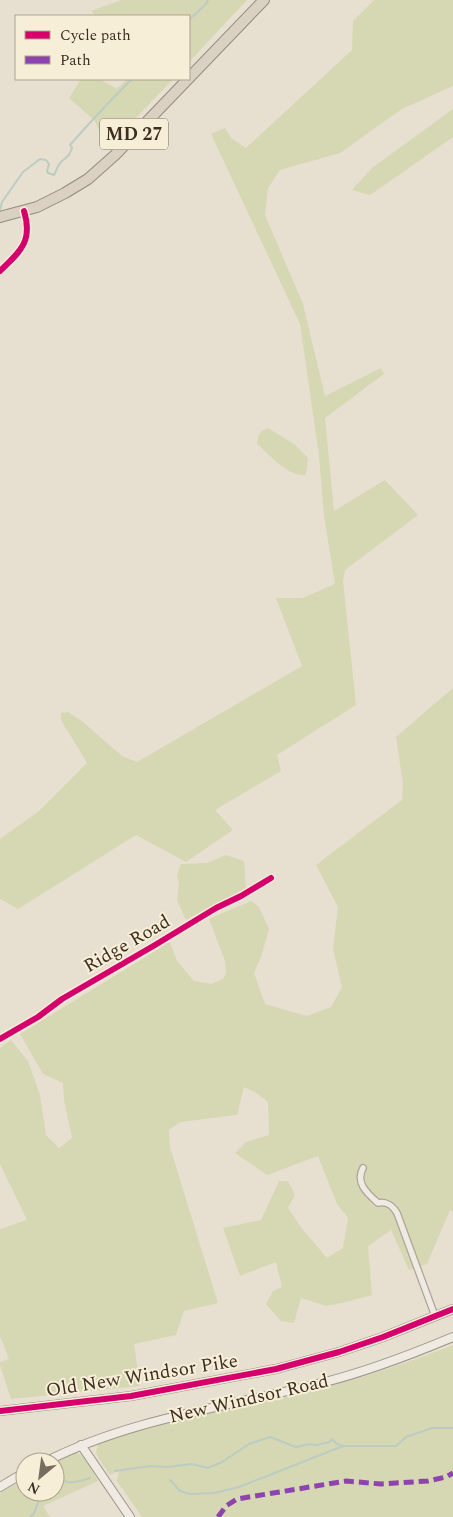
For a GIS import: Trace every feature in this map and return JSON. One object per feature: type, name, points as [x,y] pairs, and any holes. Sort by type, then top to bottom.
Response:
[{"type":"highway","name":"MD 27","points":[[190,76],[264,0]]},
{"type":"highway","name":"MD 27","points":[[0,217],[24,211],[65,193],[97,172],[186,80]]},
{"type":"street","points":[[0,271],[19,252],[27,237],[28,224],[24,211]]},
{"type":"street","name":"Ridge Road","points":[[0,1039],[62,999],[216,908],[271,878]]},
{"type":"street","points":[[364,1168],[360,1181],[367,1193],[378,1203],[383,1202],[391,1206],[397,1213],[435,1316]]},
{"type":"street","name":"Old New Windsor Pike","points":[[0,1411],[130,1396],[287,1366],[340,1352],[453,1309]]},
{"type":"street","name":"New Windsor Road","points":[[65,1453],[81,1445],[153,1422],[323,1383],[413,1353],[453,1337]]},
{"type":"street","points":[[81,1445],[130,1517]]},
{"type":"street","points":[[0,1487],[15,1478]]},
{"type":"green space","points":[[121,0],[247,0],[190,61],[190,15],[96,15],[91,11]]},
{"type":"green space","points":[[374,0],[453,0],[453,86],[402,109],[340,153],[280,170],[268,188],[265,215],[303,304],[325,396],[381,368],[384,374],[325,418],[334,511],[385,480],[418,515],[345,570],[343,581],[356,705],[277,755],[281,771],[215,810],[233,830],[186,862],[136,835],[18,909],[0,899],[0,839],[39,811],[87,763],[61,720],[61,713],[68,712],[83,722],[122,756],[137,762],[302,666],[276,598],[302,598],[335,584],[324,516],[319,455],[300,324],[211,134],[225,128],[231,138],[246,148],[352,50],[353,21]]},
{"type":"green space","points":[[80,80],[101,80],[117,89],[126,80],[172,80],[107,148],[95,121],[69,98]]},
{"type":"green space","points":[[453,109],[453,137],[370,195],[352,190],[372,168]]},
{"type":"green space","points":[[268,428],[294,444],[308,458],[306,475],[299,475],[286,469],[257,444],[260,434]]},
{"type":"green space","points":[[453,688],[453,1212],[450,1210],[427,1264],[409,1270],[391,1230],[368,1246],[372,1295],[326,1306],[301,1298],[294,1323],[281,1321],[266,1304],[273,1291],[282,1287],[276,1262],[240,1276],[223,1228],[261,1220],[279,1181],[288,1181],[295,1195],[288,1208],[300,1226],[327,1258],[343,1248],[348,1218],[337,1204],[318,1156],[267,1175],[235,1153],[246,1142],[269,1135],[268,1102],[255,1092],[244,1087],[237,1115],[180,1122],[169,1130],[170,1147],[218,1303],[184,1311],[176,1335],[134,1344],[140,1386],[11,1399],[0,1365],[0,1362],[9,1359],[0,1336],[0,1229],[27,1220],[0,1164],[0,1048],[11,1040],[28,1061],[40,1095],[46,1135],[59,1148],[72,1138],[64,1100],[63,1083],[43,1074],[20,1034],[170,942],[177,961],[194,981],[211,984],[223,979],[226,973],[225,961],[209,919],[251,901],[259,907],[269,929],[254,973],[265,1004],[307,1016],[331,1007],[342,987],[333,949],[338,907],[316,865],[402,800],[403,784],[396,737]]},
{"type":"green space","points":[[226,855],[244,861],[246,888],[186,920],[177,900],[179,884],[177,875],[181,864],[207,863]]},
{"type":"green space","points":[[453,1345],[453,1517],[142,1517],[117,1481],[119,1471],[110,1475],[96,1452],[98,1444],[143,1429],[326,1387],[390,1368]]},
{"type":"green space","points":[[74,1453],[82,1456],[98,1481],[65,1496],[65,1458]]},
{"type":"green space","points":[[15,1485],[15,1502],[52,1502],[43,1506],[50,1517],[0,1517],[0,1493]]},
{"type":"waterway","points":[[190,19],[208,0]]},
{"type":"waterway","points":[[0,210],[2,202],[23,172],[40,159],[46,160],[49,164],[48,173],[54,175],[60,163],[70,153],[72,148],[70,145],[131,80]]},
{"type":"waterway","points":[[170,1480],[180,1491],[190,1494],[214,1493],[239,1487],[343,1446],[396,1446],[406,1437],[432,1428],[453,1428]]},
{"type":"waterway","points":[[115,1471],[150,1466],[167,1467],[192,1464],[208,1468],[222,1462],[249,1444],[270,1437],[296,1447],[330,1442],[332,1439],[337,1444],[343,1446]]},
{"type":"waterway","points":[[65,1482],[74,1482],[90,1478]]},
{"type":"waterway","points":[[30,1517],[34,1513],[38,1502]]},
{"type":"marked path","points":[[218,1517],[226,1506],[237,1499],[346,1481],[381,1484],[428,1481],[446,1477],[453,1473]]},
{"type":"cycle path","points":[[0,271],[19,251],[26,238],[27,230],[24,211]]},
{"type":"cycle path","points":[[0,1039],[38,1017],[62,999],[216,908],[271,878]]},
{"type":"cycle path","points":[[0,1411],[131,1396],[276,1369],[339,1352],[453,1309]]}]
